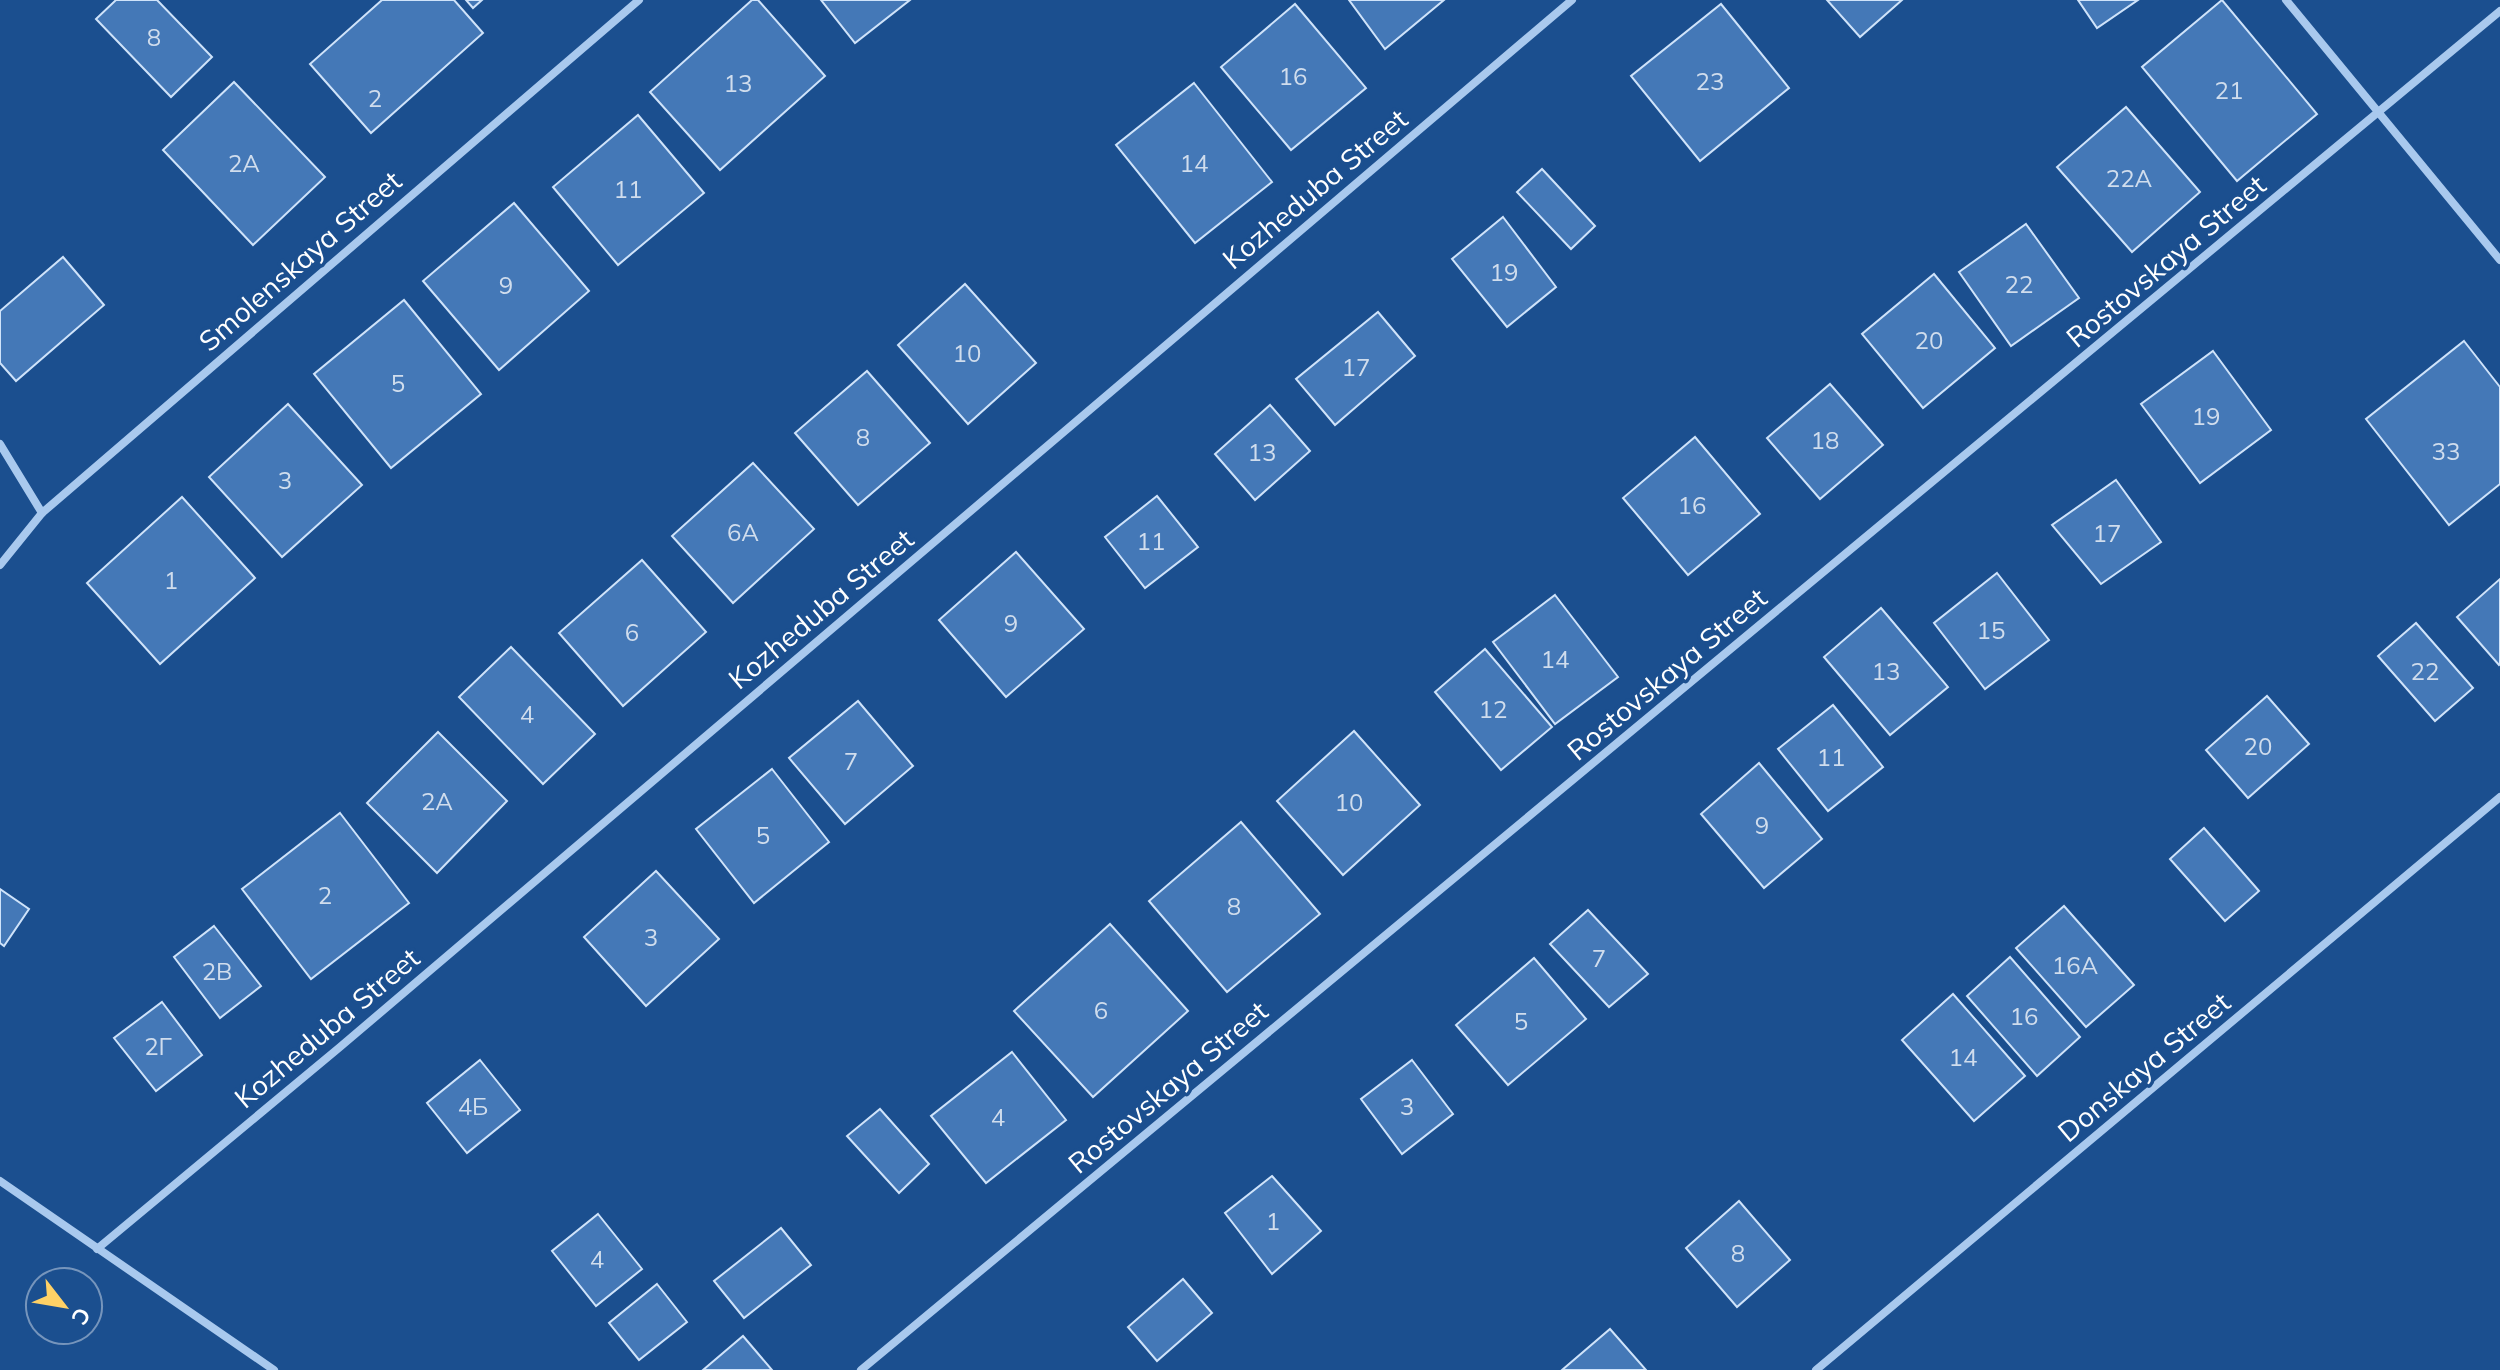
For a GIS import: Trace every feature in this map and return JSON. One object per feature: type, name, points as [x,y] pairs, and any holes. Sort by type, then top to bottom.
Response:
[{"type":"street","name":"Smolenskaya Street","points":[[0,565],[42,513],[639,0]]},
{"type":"street","name":"Kozheduba Street","points":[[97,1249],[340,1047],[1572,0]]},
{"type":"street","points":[[2286,0],[2500,260]]},
{"type":"street","name":"Rostovskaya Street","points":[[861,1370],[2500,11]]},
{"type":"street","points":[[0,444],[42,513]]},
{"type":"street","name":"Donskaya Street","points":[[1816,1370],[2500,797]]},
{"type":"street","points":[[0,1181],[274,1370]]},
{"type":"building","points":[[116,0],[157,0],[212,57],[171,97],[96,19]]},
{"type":"building","points":[[382,0],[454,0],[483,33],[371,133],[310,64]]},
{"type":"building","points":[[466,0],[482,0],[473,8]]},
{"type":"building","points":[[752,0],[758,0],[825,76],[720,170],[650,92]]},
{"type":"building","points":[[821,0],[910,0],[855,43]]},
{"type":"building","points":[[1349,0],[1444,0],[1385,49]]},
{"type":"building","points":[[1827,0],[1902,0],[1860,37]]},
{"type":"building","points":[[2078,0],[2138,0],[2097,28]]},
{"type":"building","points":[[2222,0],[2317,114],[2237,181],[2142,67]]},
{"type":"building","points":[[1295,4],[1366,88],[1291,150],[1221,67]]},
{"type":"building","points":[[1721,4],[1789,88],[1700,161],[1631,76]]},
{"type":"building","points":[[234,82],[325,177],[253,245],[163,150]]},
{"type":"building","points":[[1194,83],[1272,182],[1195,243],[1116,145]]},
{"type":"building","points":[[2126,107],[2200,192],[2132,252],[2057,167]]},
{"type":"building","points":[[638,115],[704,193],[618,265],[553,187]]},
{"type":"building","points":[[1542,169],[1595,226],[1571,249],[1517,192]]},
{"type":"building","points":[[514,203],[589,291],[499,370],[423,281]]},
{"type":"building","points":[[1503,217],[1556,287],[1507,327],[1452,259]]},
{"type":"building","points":[[2026,224],[2079,298],[2011,346],[1959,272]]},
{"type":"building","points":[[63,257],[104,305],[16,381],[0,363],[0,311]]},
{"type":"building","points":[[1934,274],[1995,348],[1923,408],[1862,334]]},
{"type":"building","points":[[965,284],[1036,363],[968,424],[898,345]]},
{"type":"building","points":[[404,300],[481,394],[391,468],[314,374]]},
{"type":"building","points":[[1378,312],[1415,356],[1335,425],[1296,379]]},
{"type":"building","points":[[2464,341],[2500,387],[2500,484],[2449,525],[2366,419]]},
{"type":"building","points":[[2213,351],[2271,430],[2200,483],[2141,404]]},
{"type":"building","points":[[867,371],[930,443],[858,505],[795,433]]},
{"type":"building","points":[[1830,384],[1883,445],[1820,499],[1767,438]]},
{"type":"building","points":[[288,404],[362,485],[282,557],[209,477]]},
{"type":"building","points":[[1270,405],[1310,451],[1255,500],[1215,454]]},
{"type":"building","points":[[1695,437],[1760,514],[1688,575],[1623,498]]},
{"type":"building","points":[[753,463],[814,529],[733,603],[672,536]]},
{"type":"building","points":[[2116,480],[2161,542],[2101,584],[2052,525]]},
{"type":"building","points":[[1157,496],[1198,547],[1145,588],[1105,537]]},
{"type":"building","points":[[182,497],[255,578],[160,664],[87,583]]},
{"type":"building","points":[[1016,552],[1084,629],[1006,697],[939,620]]},
{"type":"building","points":[[642,560],[706,632],[623,706],[559,633]]},
{"type":"building","points":[[1997,573],[2049,640],[1985,689],[1934,623]]},
{"type":"building","points":[[2500,579],[2500,664],[2499,665],[2457,617]]},
{"type":"building","points":[[1555,595],[1618,677],[1555,724],[1493,642]]},
{"type":"building","points":[[1881,608],[1948,687],[1890,735],[1824,657]]},
{"type":"building","points":[[2416,623],[2473,688],[2435,721],[2378,656]]},
{"type":"building","points":[[511,647],[595,734],[543,784],[459,697]]},
{"type":"building","points":[[1485,649],[1552,727],[1501,770],[1435,692]]},
{"type":"building","points":[[2267,696],[2309,744],[2248,798],[2206,750]]},
{"type":"building","points":[[858,701],[913,766],[845,824],[789,758]]},
{"type":"building","points":[[1833,705],[1883,767],[1828,811],[1778,749]]},
{"type":"building","points":[[1354,731],[1420,805],[1343,875],[1277,801]]},
{"type":"building","points":[[438,732],[507,801],[437,873],[367,803]]},
{"type":"building","points":[[1759,763],[1822,839],[1764,888],[1701,814]]},
{"type":"building","points":[[772,769],[829,842],[754,903],[696,829]]},
{"type":"building","points":[[340,813],[409,903],[311,979],[242,889]]},
{"type":"building","points":[[1241,822],[1320,914],[1227,992],[1149,901]]},
{"type":"building","points":[[2204,828],[2259,891],[2225,921],[2170,859]]},
{"type":"building","points":[[656,871],[719,939],[646,1006],[584,937]]},
{"type":"building","points":[[0,889],[29,909],[4,946],[0,943]]},
{"type":"building","points":[[2064,906],[2134,985],[2086,1027],[2016,948]]},
{"type":"building","points":[[1588,910],[1648,974],[1609,1007],[1550,944]]},
{"type":"building","points":[[1110,924],[1188,1011],[1093,1097],[1014,1011]]},
{"type":"building","points":[[214,926],[261,986],[220,1018],[174,957]]},
{"type":"building","points":[[2010,957],[2080,1037],[2037,1076],[1967,996]]},
{"type":"building","points":[[1534,958],[1586,1019],[1508,1085],[1456,1025]]},
{"type":"building","points":[[1953,994],[2025,1076],[1974,1121],[1902,1040]]},
{"type":"building","points":[[162,1002],[202,1055],[156,1091],[114,1038]]},
{"type":"building","points":[[1012,1052],[1066,1120],[986,1183],[931,1116]]},
{"type":"building","points":[[480,1060],[520,1110],[467,1153],[427,1103]]},
{"type":"building","points":[[1412,1060],[1453,1114],[1402,1154],[1361,1099]]},
{"type":"building","points":[[880,1109],[929,1164],[899,1193],[847,1136]]},
{"type":"building","points":[[1272,1176],[1321,1231],[1272,1274],[1225,1213]]},
{"type":"building","points":[[1739,1201],[1790,1260],[1737,1307],[1686,1248]]},
{"type":"building","points":[[598,1214],[642,1269],[596,1306],[552,1251]]},
{"type":"building","points":[[781,1228],[811,1265],[744,1318],[714,1281]]},
{"type":"building","points":[[1183,1279],[1212,1313],[1157,1361],[1128,1327]]},
{"type":"building","points":[[657,1284],[687,1322],[639,1360],[609,1323]]},
{"type":"building","points":[[1610,1329],[1646,1370],[1562,1370]]},
{"type":"building","points":[[743,1336],[772,1370],[703,1370]]}]
